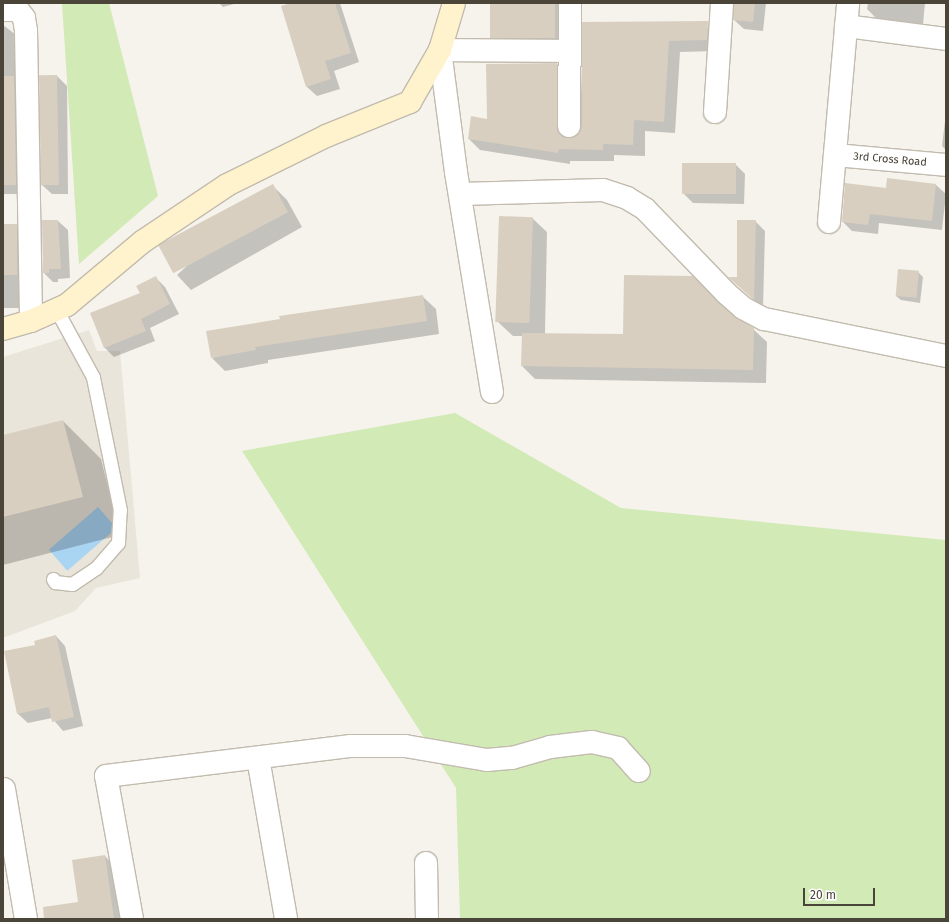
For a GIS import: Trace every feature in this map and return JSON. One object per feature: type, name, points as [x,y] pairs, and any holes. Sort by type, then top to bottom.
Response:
[{"type":"street","points":[[3,329],[31,321],[57,311],[142,242],[227,185],[326,136],[410,102],[440,50],[454,3]]},
{"type":"street","points":[[569,126],[570,3]]},
{"type":"street","points":[[715,112],[722,3]]},
{"type":"street","points":[[829,222],[848,3]]},
{"type":"street","points":[[3,10],[18,10],[24,18],[26,31],[31,321]]},
{"type":"street","points":[[846,26],[946,39]]},
{"type":"street","points":[[440,50],[570,51]]},
{"type":"street","points":[[440,50],[460,194],[492,392]]},
{"type":"street","name":"3rd Cross Road","points":[[835,155],[946,165]]},
{"type":"street","points":[[460,194],[603,190],[628,198],[645,209],[726,293],[743,308],[764,319],[946,356]]},
{"type":"street","points":[[132,919],[106,776],[351,746],[405,746],[487,760],[512,758],[550,747],[592,742],[618,748],[639,771]]},
{"type":"street","points":[[258,758],[286,919]]},
{"type":"street","points":[[4,789],[26,919]]},
{"type":"street","points":[[426,864],[427,919]]},
{"type":"lane","points":[[53,579],[55,582],[72,584],[96,568],[118,543],[120,510],[93,377],[57,311]]},
{"type":"shaded area","points":[[89,330],[97,351],[120,351],[140,578],[96,588],[75,611],[3,638],[3,357]]},
{"type":"green space","points":[[62,3],[109,3],[158,196],[79,264]]},
{"type":"green space","points":[[455,413],[621,508],[946,540],[946,919],[460,919],[456,788],[242,451]]},
{"type":"water","points":[[98,507],[116,528],[67,571],[49,550]]},
{"type":"building","points":[[291,3],[335,3],[351,53],[325,61],[331,79],[306,87],[281,6]]},
{"type":"building","points":[[490,3],[555,3],[555,38],[490,38]]},
{"type":"building","points":[[734,3],[755,3],[753,22],[733,20]]},
{"type":"building","points":[[708,21],[707,40],[669,41],[664,122],[634,120],[633,145],[603,144],[603,150],[559,149],[558,153],[468,139],[471,116],[487,119],[486,64],[557,63],[557,126],[562,137],[569,138],[580,133],[582,126],[582,22]]},
{"type":"building","points":[[39,75],[57,75],[59,185],[41,185]]},
{"type":"building","points":[[3,76],[14,76],[16,185],[3,185]]},
{"type":"building","points":[[682,163],[736,163],[736,194],[682,194]]},
{"type":"building","points":[[887,178],[936,184],[932,221],[870,214],[868,225],[842,222],[845,183],[886,188]]},
{"type":"building","points":[[273,184],[288,212],[173,273],[158,245]]},
{"type":"building","points":[[499,216],[533,217],[529,323],[495,322]]},
{"type":"building","points":[[42,220],[58,220],[61,269],[49,269],[49,273],[43,273]]},
{"type":"building","points":[[737,220],[756,220],[754,300],[728,277],[737,277]]},
{"type":"building","points":[[3,224],[17,224],[17,275],[3,275]]},
{"type":"building","points":[[898,269],[919,271],[917,298],[896,296]]},
{"type":"building","points":[[624,275],[693,276],[735,317],[754,328],[753,370],[521,366],[522,333],[623,334]]},
{"type":"building","points":[[156,276],[170,304],[141,319],[146,331],[104,348],[90,313],[140,293],[136,286]]},
{"type":"building","points":[[423,295],[427,321],[255,347],[256,350],[211,358],[206,331],[280,319],[279,316]]},
{"type":"building","points":[[63,420],[83,497],[3,517],[3,435]]},
{"type":"building","points":[[56,635],[74,717],[52,722],[49,707],[17,714],[4,651],[35,645],[34,641]]},
{"type":"building","points":[[105,855],[114,919],[44,919],[43,907],[78,902],[72,860]]}]
